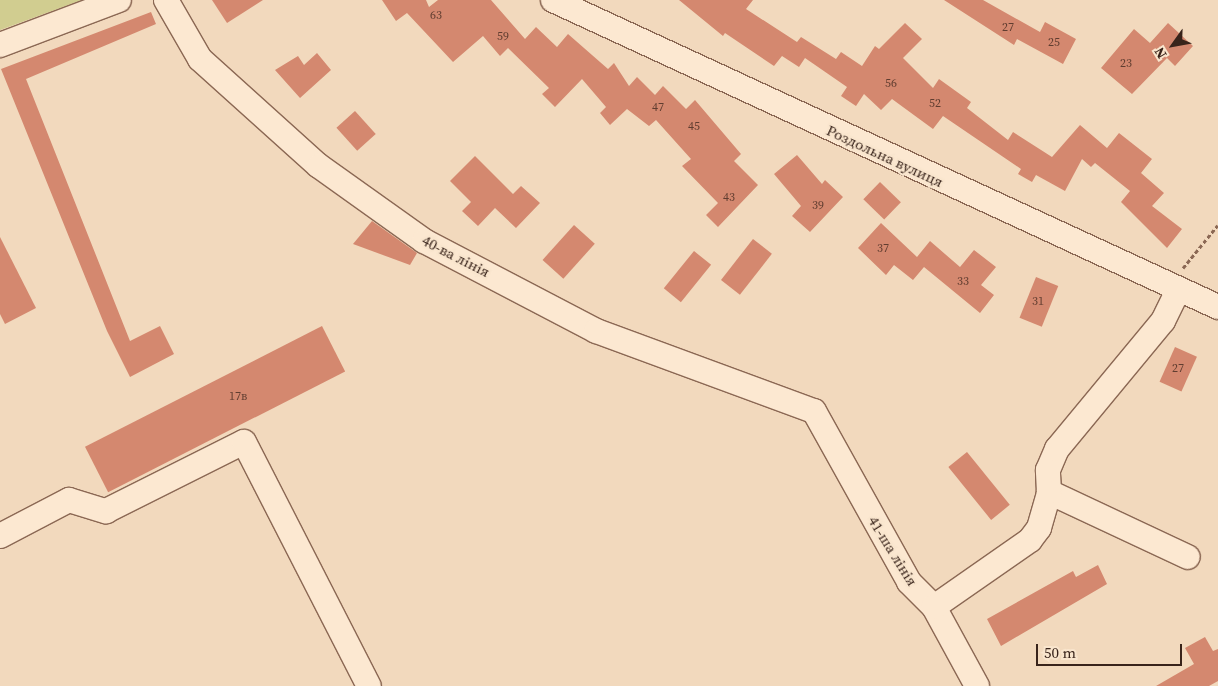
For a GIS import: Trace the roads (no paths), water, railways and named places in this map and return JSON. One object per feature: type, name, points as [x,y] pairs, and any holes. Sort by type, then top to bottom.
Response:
[{"type":"street","points":[[0,45],[120,0]]},
{"type":"street","name":"40-ва лінія","points":[[166,0],[200,59],[319,166],[424,241],[596,331],[814,411]]},
{"type":"street","name":"Роздольна вулиця","points":[[553,0],[1173,288],[1218,307]]},
{"type":"street","points":[[934,606],[1030,540],[1046,512],[1049,492],[1048,470],[1057,449],[1163,322],[1173,288]]},
{"type":"street","name":"41-ша лінія","points":[[814,411],[909,582],[934,606],[977,686]]},
{"type":"street","points":[[0,536],[69,500],[106,510],[244,442],[369,686]]},
{"type":"street","points":[[1049,492],[1188,557]]}]
